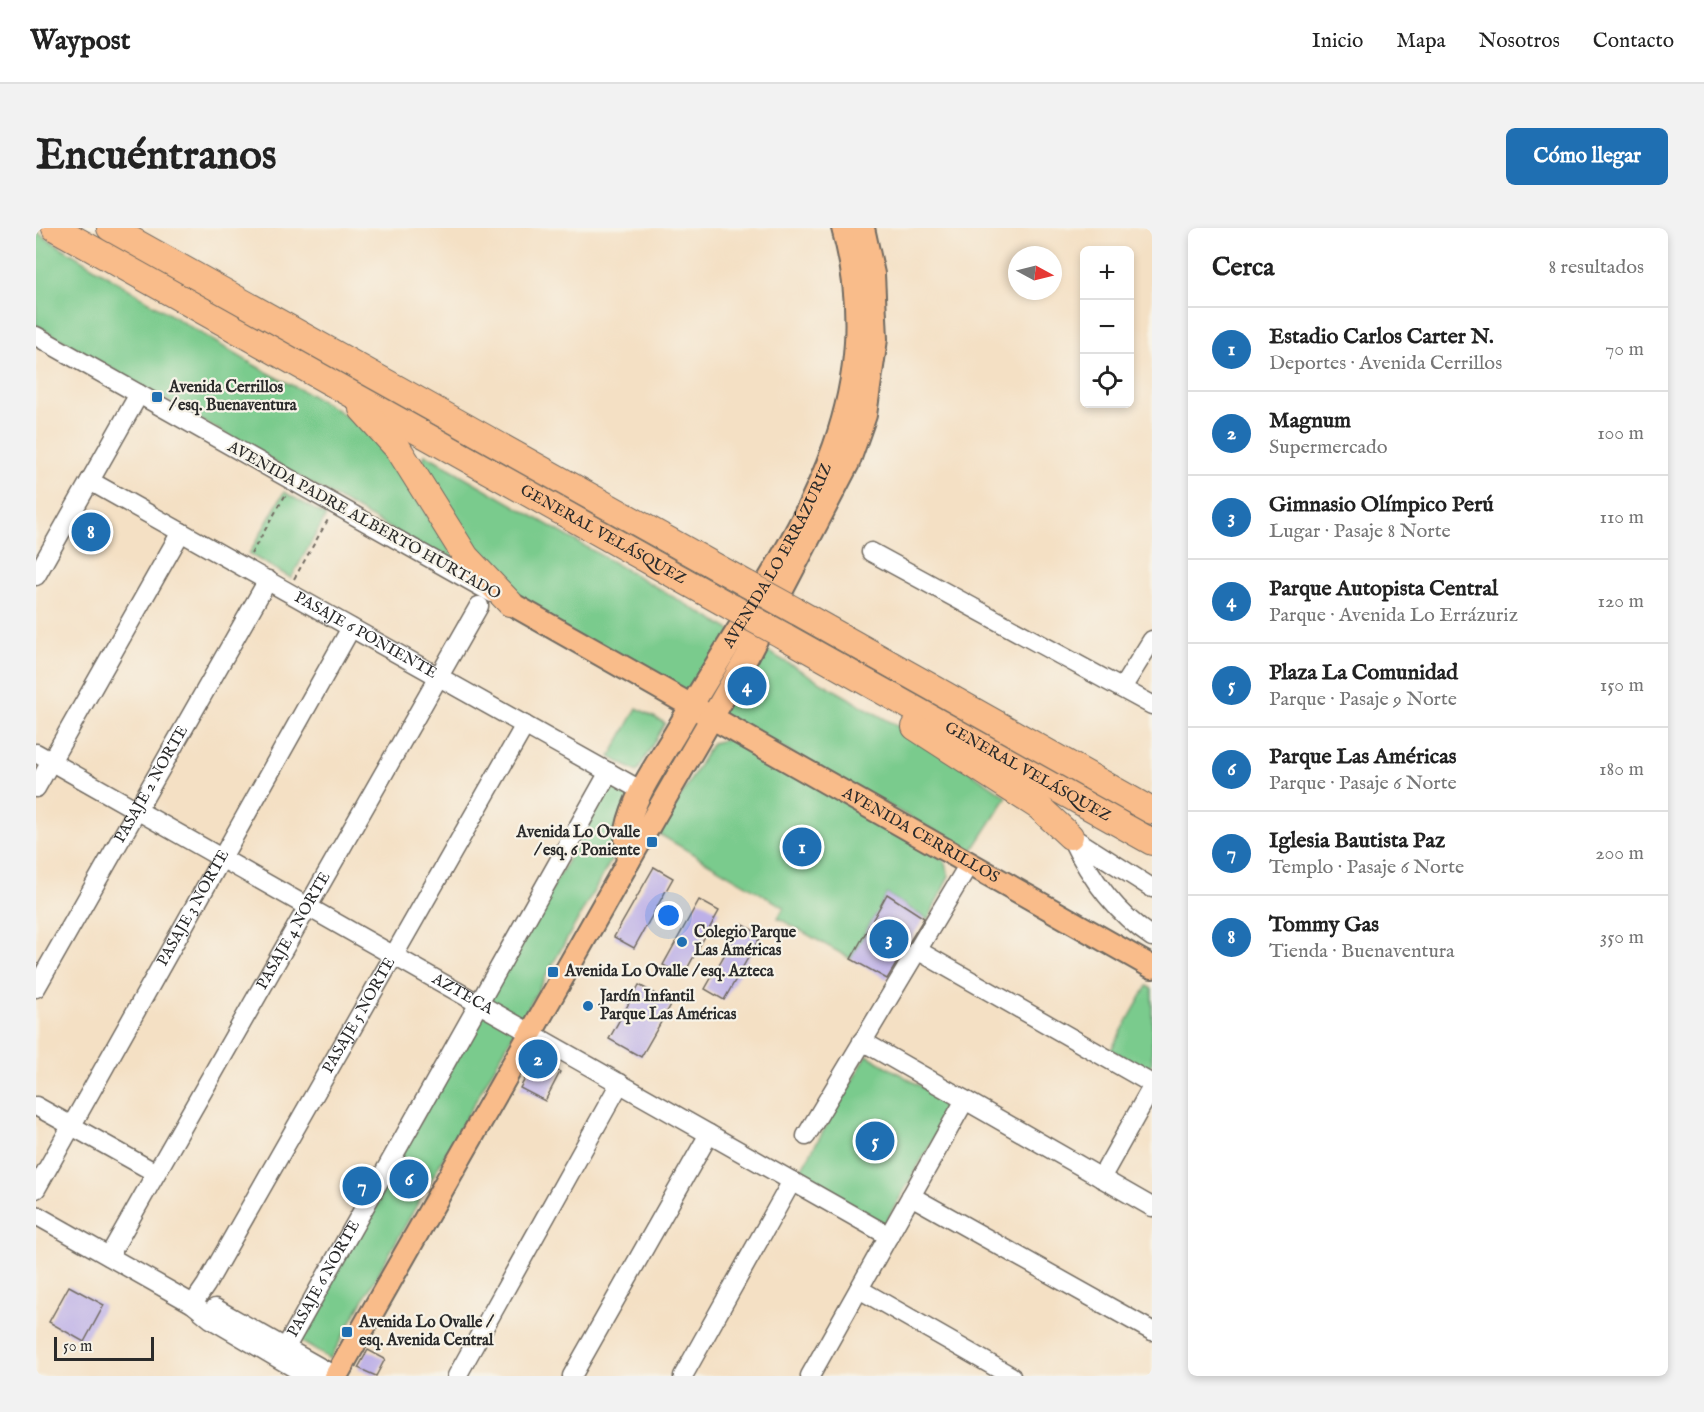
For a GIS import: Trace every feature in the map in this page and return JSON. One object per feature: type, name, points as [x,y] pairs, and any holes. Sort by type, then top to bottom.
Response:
[{"type":"highway","name":"GENERAL VELÁSQUEZ","points":[[55,228],[1152,842]]},
{"type":"highway","name":"GENERAL VELÁSQUEZ","points":[[110,228],[1152,811]]},
{"type":"highway","points":[[332,383],[368,414],[392,441],[466,557],[510,603]]},
{"type":"highway","points":[[832,663],[920,731],[1039,807],[1070,836]]},
{"type":"main road","name":"AVENIDA LO ERRÁZURIZ","points":[[702,710],[746,621],[811,500],[836,447],[849,404],[857,345],[856,294],[843,228]]},
{"type":"main road","name":"AVENIDA LO ERRÁZURIZ","points":[[628,862],[626,833],[630,817],[642,791],[702,710],[748,655],[848,463],[860,431],[870,388],[876,339],[873,273],[863,228]]},
{"type":"main road","name":"AVENIDA PADRE ALBERTO HURTADO","points":[[510,603],[702,710]]},
{"type":"main road","points":[[336,1376],[628,862],[702,710]]},
{"type":"main road","name":"AVENIDA CERRILLOS","points":[[702,710],[1152,967]]},
{"type":"street","name":"AVENIDA PADRE ALBERTO HURTADO","points":[[36,336],[510,603]]},
{"type":"street","points":[[36,576],[139,394]]},
{"type":"street","name":"PASAJE 6 PONIENTE","points":[[90,481],[642,791]]},
{"type":"street","points":[[36,788],[43,757],[181,532]]},
{"type":"street","points":[[871,552],[1152,705]]},
{"type":"street","name":"PASAJE 2 NORTE","points":[[36,988],[268,580]]},
{"type":"street","name":"PASAJE 4 NORTE","points":[[109,1256],[478,606]]},
{"type":"street","name":"PASAJE 3 NORTE","points":[[36,1189],[351,628]]},
{"type":"street","points":[[1122,688],[1152,640]]},
{"type":"street","name":"PASAJE 5 NORTE","points":[[193,1304],[206,1286],[525,725]]},
{"type":"street","name":"AZTECA","points":[[43,757],[889,1236]]},
{"type":"street","name":"PASAJE 6 NORTE","points":[[286,1347],[609,772]]},
{"type":"street","points":[[1070,836],[1152,888]]},
{"type":"street","points":[[1070,836],[1085,866],[1105,894],[1130,920],[1152,937]]},
{"type":"street","points":[[806,1136],[969,864]]},
{"type":"street","points":[[917,950],[1152,1085],[1101,1178]]},
{"type":"street","points":[[862,1041],[1152,1207]]},
{"type":"street","points":[[457,1376],[620,1083]]},
{"type":"street","points":[[810,1376],[965,1100]]},
{"type":"street","points":[[36,1106],[156,1173]]},
{"type":"street","points":[[572,1376],[709,1134]]},
{"type":"street","points":[[683,1376],[792,1181]]},
{"type":"street","points":[[911,1196],[1152,1331]]},
{"type":"street","points":[[38,1222],[109,1256],[193,1304],[211,1319],[308,1376]]},
{"type":"street","points":[[859,1289],[1011,1376]]},
{"type":"street","points":[[193,1304],[215,1308],[336,1376]]},
{"type":"path","points":[[244,567],[288,490]]},
{"type":"path","points":[[287,591],[331,514]]},
{"type":"green space","points":[[36,232],[226,349],[324,402],[357,424],[386,452],[464,571],[36,325]]},
{"type":"green space","points":[[425,454],[937,749],[1007,797],[972,851],[551,622],[495,581],[421,468]]},
{"type":"green space","points":[[284,492],[326,516],[291,578],[249,554]]},
{"type":"green space","points":[[637,708],[665,723],[637,772],[610,757]]},
{"type":"green space","points":[[734,738],[944,860],[949,876],[928,920],[887,894],[851,959],[778,918],[784,907],[659,834],[712,743]]},
{"type":"green space","points":[[611,784],[632,795],[622,841],[330,1359],[297,1339]]},
{"type":"green space","points":[[1147,986],[1152,989],[1152,1062],[1147,1071],[1111,1050]]},
{"type":"green space","points":[[867,1055],[953,1105],[883,1227],[797,1177]]},
{"type":"building","points":[[85,523],[102,533],[96,542],[79,532]]},
{"type":"building","points":[[654,867],[673,878],[634,948],[614,937]]},
{"type":"building","points":[[887,894],[924,918],[887,979],[851,959]]},
{"type":"building","points":[[699,900],[719,911],[683,976],[663,965]]},
{"type":"building","points":[[742,924],[761,935],[724,1000],[705,989]]},
{"type":"building","points":[[639,985],[672,1003],[641,1057],[609,1039]]},
{"type":"building","points":[[536,1059],[560,1072],[545,1101],[520,1088]]},
{"type":"building","points":[[69,1286],[104,1305],[84,1342],[49,1322]]},
{"type":"building","points":[[368,1350],[385,1359],[376,1376],[358,1368]]},
{"type":"place","name":"Avenida Cerrillos / esq. Buenaventura","points":[[157,397]]},
{"type":"place","name":"Tommy Gas","points":[[91,532]]},
{"type":"place","name":"Parque Autopista Central","points":[[747,686]]},
{"type":"place","name":"Avenida Lo Ovalle / esq. 6 Poniente","points":[[652,842]]},
{"type":"place","name":"Estadio Carlos Carter N.","points":[[802,847]]},
{"type":"place","name":"Gimnasio Olímpico Perú","points":[[889,939]]},
{"type":"place","name":"Colegio Parque Las Américas","points":[[682,942]]},
{"type":"place","name":"Avenida Lo Ovalle / esq. Azteca","points":[[553,972]]},
{"type":"place","name":"Jardín Infantil Parque Las Américas","points":[[588,1006]]},
{"type":"place","name":"Magnum","points":[[538,1059]]},
{"type":"place","name":"Plaza La Comunidad","points":[[875,1141]]},
{"type":"place","name":"Parque Las Américas","points":[[409,1179]]},
{"type":"place","name":"Iglesia Bautista Paz","points":[[362,1186]]},
{"type":"place","name":"Avenida Lo Ovalle / esq. Avenida Central","points":[[347,1332]]}]
